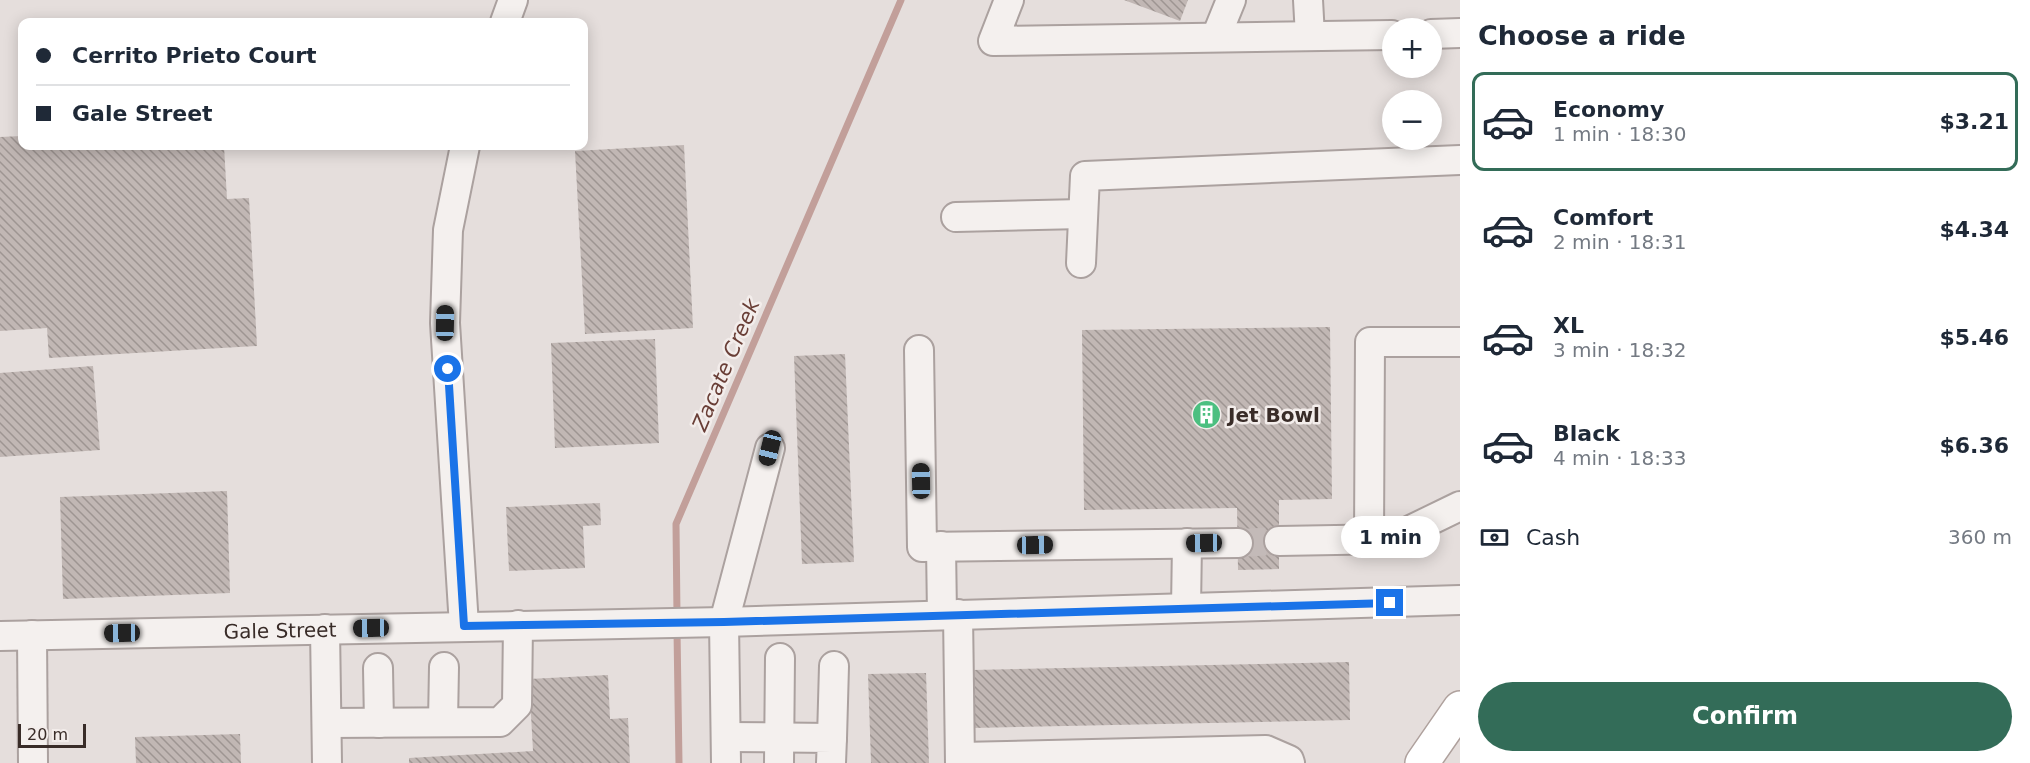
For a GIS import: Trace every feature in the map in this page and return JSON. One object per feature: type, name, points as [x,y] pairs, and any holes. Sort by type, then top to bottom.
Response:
[{"type":"main road","points":[[1422,763],[1460,708]]},
{"type":"street","points":[[506,18],[513,0]]},
{"type":"street","points":[[1008,0],[993,41],[1382,34]]},
{"type":"street","points":[[1216,37],[1231,0]]},
{"type":"street","points":[[1308,0],[1310,36]]},
{"type":"street","points":[[1442,34],[1460,33]]},
{"type":"street","points":[[464,150],[448,230],[445,323],[464,626]]},
{"type":"street","points":[[1082,263],[1085,176],[1460,160]]},
{"type":"street","points":[[956,217],[1082,214]]},
{"type":"street","points":[[1369,539],[1370,342],[1460,342]]},
{"type":"street","points":[[918,350],[922,547],[1238,543]]},
{"type":"street","points":[[770,448],[717,622],[726,750],[831,751],[834,666]]},
{"type":"street","points":[[1279,541],[1392,539],[1460,506]]},
{"type":"street","points":[[1186,608],[1187,543]]},
{"type":"street","points":[[941,546],[950,615],[960,760],[1266,750],[1289,760],[1290,763]]},
{"type":"street","name":"Gale Street","points":[[0,636],[717,622],[1460,600]]},
{"type":"street","points":[[327,723],[500,722],[517,705],[518,625]]},
{"type":"street","points":[[325,629],[327,763]]},
{"type":"street","points":[[32,635],[33,763]]},
{"type":"street","points":[[779,750],[780,658]]},
{"type":"street","points":[[443,722],[444,667]]},
{"type":"street","points":[[378,668],[379,723]]},
{"type":"building","points":[[1124,0],[1188,0],[1180,21]]},
{"type":"building","points":[[18,136],[18,150],[224,150],[227,199],[249,198],[257,346],[49,358],[47,328],[0,331],[0,137]]},
{"type":"building","points":[[684,145],[693,328],[585,334],[575,151]]},
{"type":"building","name":"Jet Bowl","points":[[1330,327],[1332,499],[1279,500],[1279,569],[1238,570],[1237,508],[1084,510],[1082,330]]},
{"type":"building","points":[[655,339],[659,443],[555,448],[551,343]]},
{"type":"building","points":[[845,354],[854,562],[802,564],[794,356]]},
{"type":"building","points":[[93,366],[100,450],[0,457],[0,373]]},
{"type":"building","points":[[227,491],[230,593],[63,599],[60,497]]},
{"type":"building","points":[[600,503],[601,525],[583,526],[585,568],[509,571],[506,507]]},
{"type":"building","points":[[1349,662],[1350,720],[973,728],[972,670]]},
{"type":"building","points":[[926,673],[929,763],[871,763],[868,674]]},
{"type":"building","points":[[608,675],[610,719],[628,718],[630,763],[409,763],[409,758],[533,751],[529,679]]},
{"type":"building","points":[[240,734],[241,763],[136,763],[135,737]]},
{"type":"waterway","name":"Zacate Creek","points":[[677,616],[676,524],[901,0]]},
{"type":"waterway","name":"Zacate Creek","points":[[677,631],[679,763]]},
{"type":"tunnel","points":[[1238,543],[1279,541]]},
{"type":"place","name":"Jet Bowl","points":[[1207,415]]},
{"type":"route","points":[[448,369],[464,626],[724,622],[1390,603]]}]
